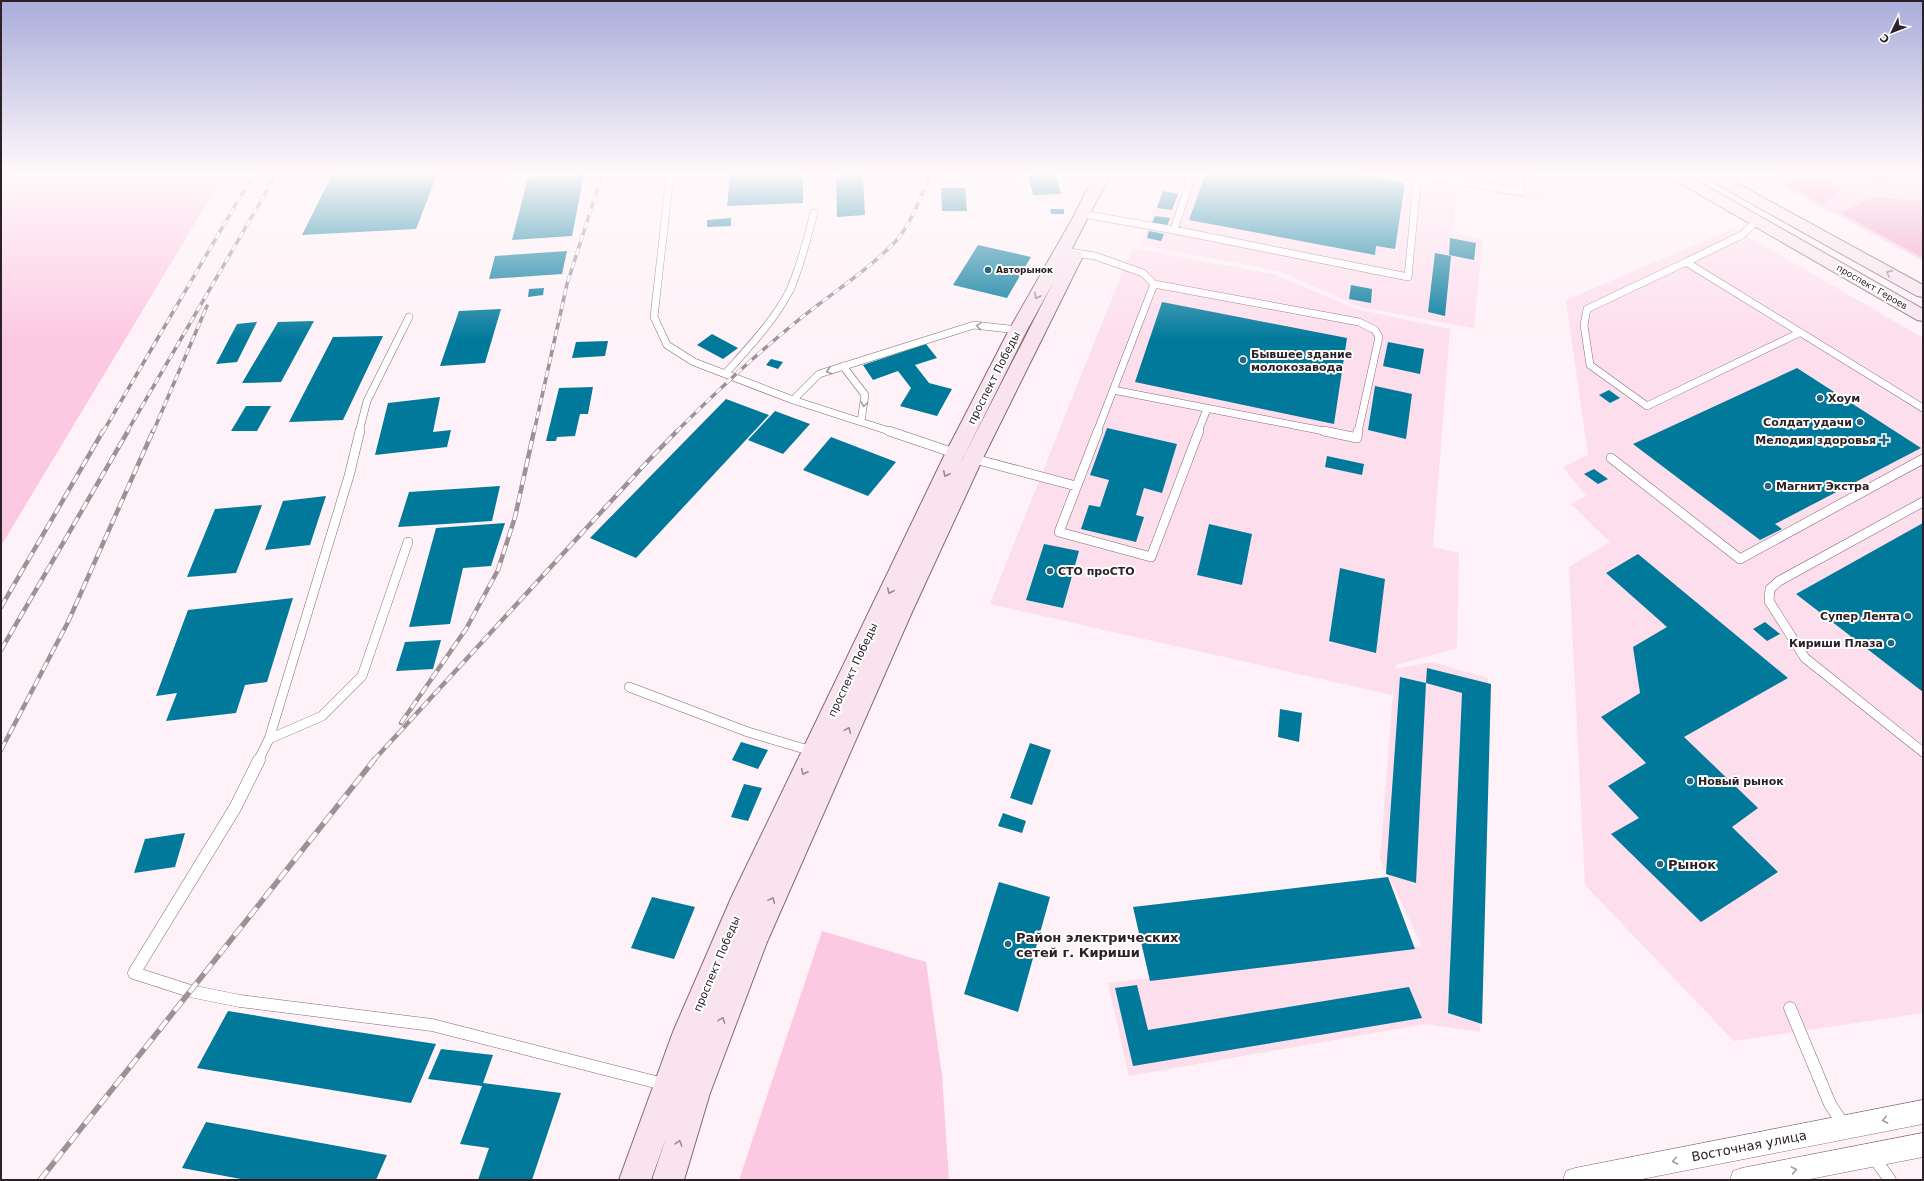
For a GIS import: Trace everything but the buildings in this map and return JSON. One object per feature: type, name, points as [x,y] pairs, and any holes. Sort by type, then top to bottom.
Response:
[{"type":"main road","name":"проспект Победы","points":[[964,456],[1082,230]]},
{"type":"main road","name":"проспект Героев","points":[[1772,230],[1923,316]]},
{"type":"main road","name":"проспект Героев","points":[[1811,230],[1923,292]]},
{"type":"main road","name":"проспект Победы","points":[[635,1180],[688,1032],[742,905],[824,755],[964,456],[1018,330],[1070,252]]},
{"type":"main road","name":"проспект Победы","points":[[668,1180],[695,1093],[824,755]]},
{"type":"street","name":"Восточная улица","points":[[1575,1180],[1923,1112]]},
{"type":"street","points":[[1742,1180],[1923,1145]]},
{"type":"lane","points":[[664,230],[654,316],[667,345],[694,362],[793,400],[862,421],[915,441],[964,456],[1076,486]]},
{"type":"lane","points":[[726,373],[771,320],[789,291],[801,262],[809,230]]},
{"type":"lane","points":[[1175,230],[1408,277],[1412,230]]},
{"type":"lane","points":[[1747,230],[1742,235],[1587,309],[1584,325],[1590,365],[1647,406],[1799,333]]},
{"type":"lane","points":[[1070,252],[1095,256],[1143,273],[1154,284],[1359,322],[1375,330],[1378,337],[1357,438],[1113,390]]},
{"type":"lane","points":[[1686,262],[1923,408]]},
{"type":"lane","points":[[1154,284],[1059,532],[1151,557],[1206,409]]},
{"type":"lane","points":[[409,317],[367,401],[349,476],[269,739],[235,808],[134,973],[190,992],[240,1001],[432,1025],[695,1093]]},
{"type":"lane","points":[[793,400],[819,374],[974,324],[1018,330]]},
{"type":"lane","points":[[843,366],[865,395],[862,421]]},
{"type":"lane","points":[[1611,458],[1740,559],[1923,459]]},
{"type":"lane","points":[[1923,502],[1779,581],[1770,589],[1768,601],[1806,658],[1923,752]]},
{"type":"lane","points":[[269,739],[322,716],[362,676],[408,542]]},
{"type":"lane","points":[[629,687],[748,732],[824,755]]},
{"type":"lane","points":[[1790,1008],[1830,1104],[1845,1128]]},
{"type":"lane","points":[[1872,1154],[1890,1180]]},
{"type":"shaded area","points":[[1,230],[191,230],[1,546]]},
{"type":"shaded area","points":[[1147,230],[1452,230],[1452,233],[1483,239],[1474,328],[1360,307],[1279,271],[1141,245]]},
{"type":"shaded area","points":[[1729,230],[1738,230],[1923,338],[1923,1013],[1734,1041],[1585,885],[1569,567],[1610,542],[1571,504],[1586,496],[1563,467],[1588,455],[1566,300]]},
{"type":"shaded area","points":[[1865,230],[1872,230],[1923,258],[1923,261]]},
{"type":"shaded area","points":[[1872,230],[1923,230],[1923,258]]},
{"type":"shaded area","points":[[1132,248],[1274,274],[1356,309],[1450,329],[1433,547],[1459,553],[1457,648],[1396,665],[1395,669],[1432,662],[1488,678],[1480,1032],[1426,1024],[1129,1076],[1108,983],[1422,946],[1380,859],[1394,679],[1392,695],[990,604]]},
{"type":"shaded area","points":[[822,931],[926,962],[942,1075],[949,1180],[739,1180]]},
{"type":"railway","points":[[103,432],[221,230]]},
{"type":"railway","points":[[127,432],[244,230]]},
{"type":"railway","points":[[534,432],[567,284],[584,230]]},
{"type":"railway","points":[[677,431],[765,348],[884,253],[904,230]]},
{"type":"railway","points":[[153,432],[207,306]]},
{"type":"railway","points":[[1,607],[103,431]]},
{"type":"railway","points":[[1,650],[128,431]]},
{"type":"railway","points":[[1,750],[68,622],[153,431]]},
{"type":"railway","points":[[401,723],[466,629],[498,570],[515,517],[534,431]]},
{"type":"railway","points":[[373,761],[677,431]]},
{"type":"railway","points":[[40,1180],[374,760]]},
{"type":"place","name":"Авторынок","points":[[988,270]]},
{"type":"place","name":"Бывшее здание молокозавода","points":[[1243,360]]},
{"type":"place","name":"Хоум","points":[[1820,398]]},
{"type":"place","name":"Солдат удачи","points":[[1860,422]]},
{"type":"place","name":"Мелодия здоровья","points":[[1884,440]]},
{"type":"place","name":"Магнит Экстра","points":[[1768,486]]},
{"type":"place","name":"СТО проСТО","points":[[1050,571]]},
{"type":"place","name":"Супер Лента","points":[[1908,616]]},
{"type":"place","name":"Кириши Плаза","points":[[1891,643]]},
{"type":"place","name":"Новый рынок","points":[[1690,781]]},
{"type":"place","name":"Рынок","points":[[1660,864]]},
{"type":"place","name":"Район электрических сетей г. Кириши","points":[[1008,944]]}]
